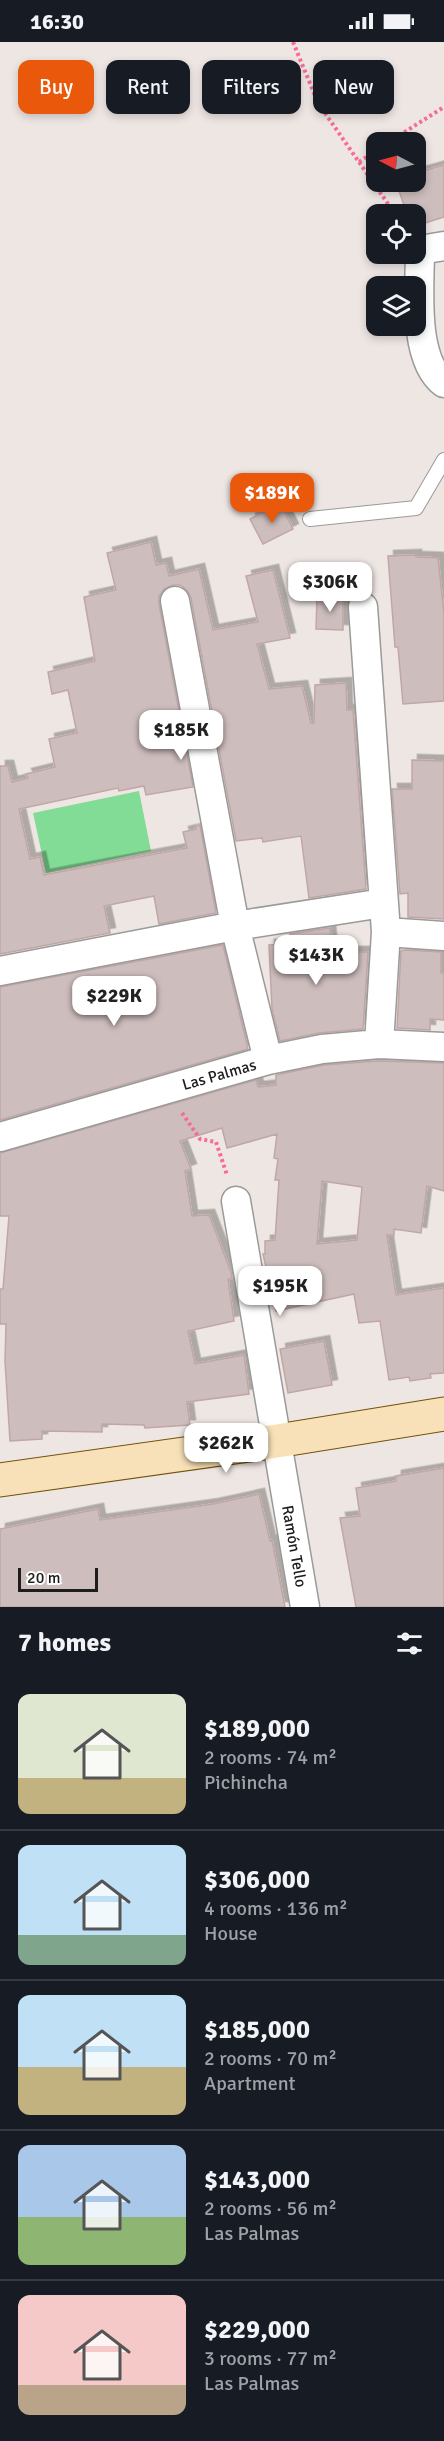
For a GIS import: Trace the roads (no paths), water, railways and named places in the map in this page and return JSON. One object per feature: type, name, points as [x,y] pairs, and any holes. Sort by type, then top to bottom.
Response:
[{"type":"main road","points":[[0,1480],[277,1442],[444,1414]]},
{"type":"street","points":[[444,246],[420,250],[419,318],[428,362],[444,383]]},
{"type":"street","points":[[175,601],[235,926],[267,1060]]},
{"type":"street","points":[[363,607],[386,932],[379,1044]]},
{"type":"street","points":[[0,971],[235,926],[383,903]]},
{"type":"street","points":[[386,932],[444,936]]},
{"type":"street","name":"Las Palmas","points":[[0,1137],[267,1060],[322,1049],[379,1044],[444,1047]]},
{"type":"street","name":"Ramón Tello","points":[[236,1201],[305,1607]]},
{"type":"lane","points":[[310,519],[416,508],[444,460]]}]
